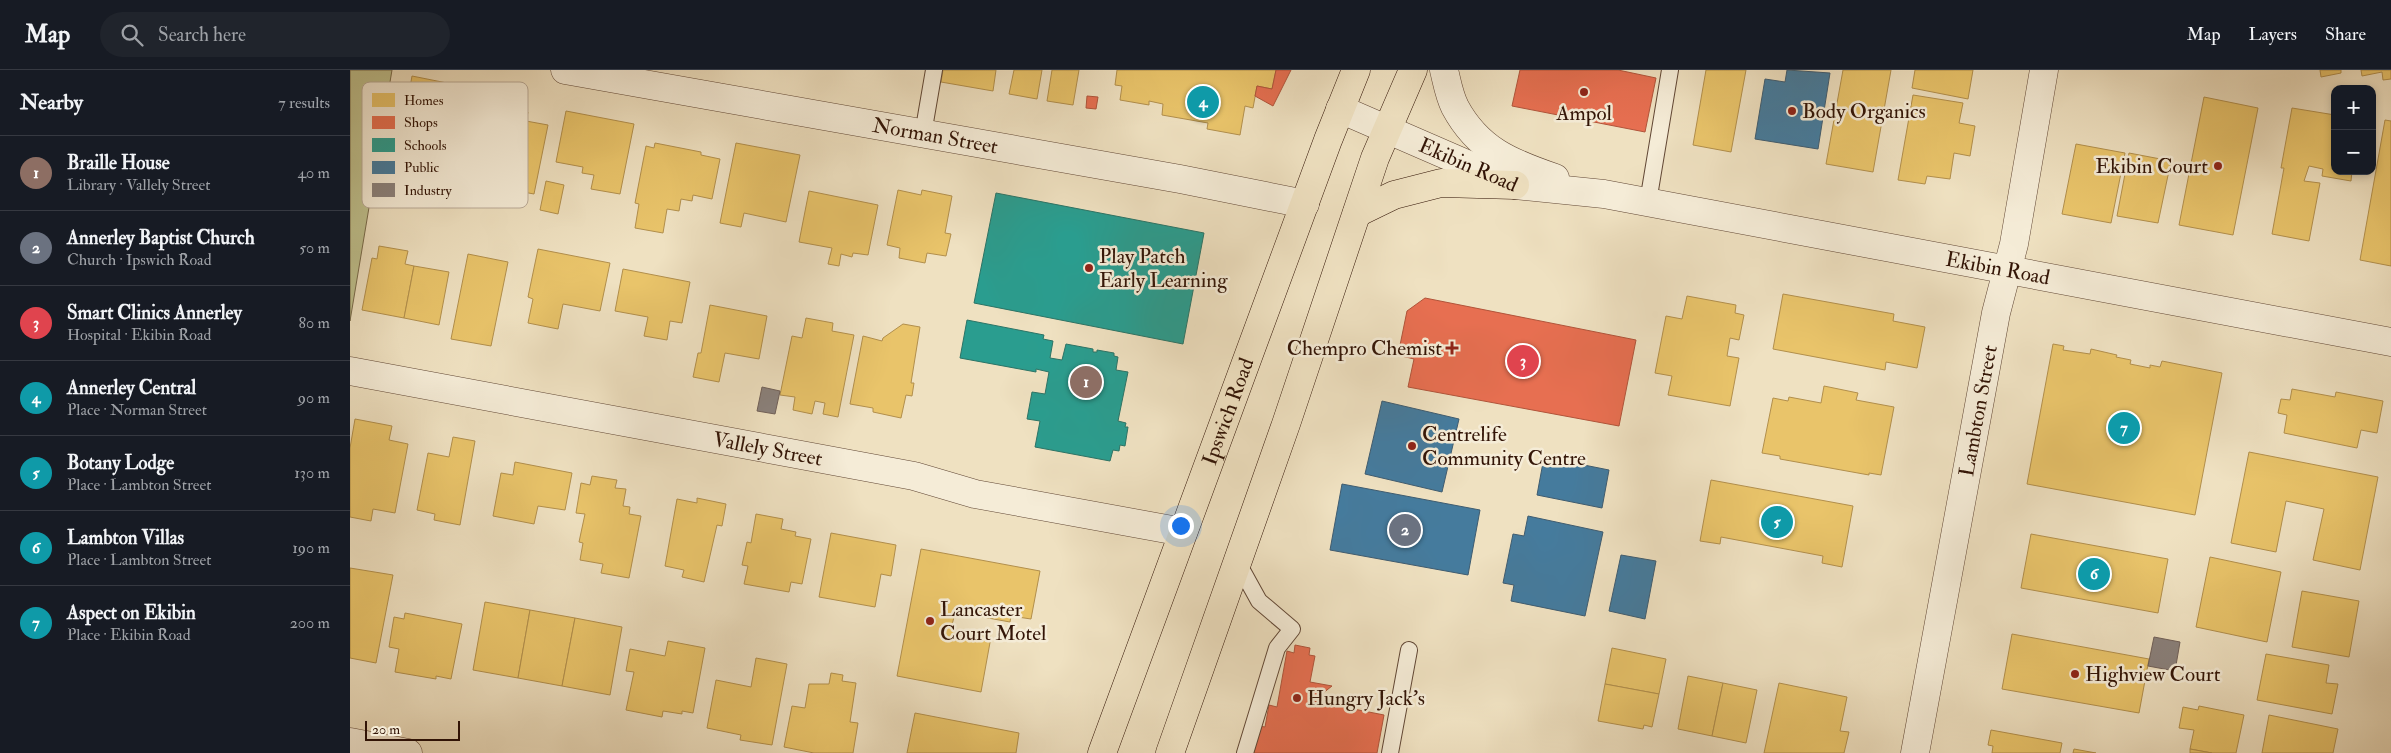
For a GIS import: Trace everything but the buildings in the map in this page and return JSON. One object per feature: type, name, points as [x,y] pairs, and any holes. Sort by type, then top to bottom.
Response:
[{"type":"highway","name":"Ipswich Road","points":[[1102,753],[1356,70]]},
{"type":"highway","points":[[1170,753],[1238,563],[1386,130],[1413,70]]},
{"type":"highway","points":[[1357,213],[1394,195],[1441,183],[1515,185]]},
{"type":"street","name":"Norman Street","points":[[565,70],[1305,204]]},
{"type":"street","name":"Ekibin Road","points":[[1444,70],[1454,106],[1468,127],[1492,150],[1515,164],[1604,194]]},
{"type":"street","name":"Lambton Street","points":[[1915,753],[1999,297],[2014,244],[2044,70]]},
{"type":"street","name":"Ekibin Road","points":[[1340,110],[1515,185],[1604,194],[2391,342]]},
{"type":"street","name":"Vallely Street","points":[[350,370],[914,476],[975,494],[1183,532]]},
{"type":"street","points":[[350,742],[408,753]]},
{"type":"lane","points":[[923,134],[934,70]]},
{"type":"lane","points":[[1648,202],[1670,70]]},
{"type":"lane","points":[[1238,563],[1259,601],[1292,629],[1277,648],[1245,753]]},
{"type":"lane","points":[[1390,753],[1409,650]]},
{"type":"green space","points":[[350,70],[392,70],[390,82],[362,82],[362,208],[369,208],[350,321]]},
{"type":"place","name":"Ampol","points":[[1584,92]]},
{"type":"place","name":"Annerley Central","points":[[1203,102]]},
{"type":"place","name":"Body Organics","points":[[1792,111]]},
{"type":"place","name":"Ekibin Court","points":[[2218,166]]},
{"type":"place","name":"Play Patch Early Learning","points":[[1089,268]]},
{"type":"place","name":"Chempro Chemist","points":[[1452,348]]},
{"type":"place","name":"Smart Clinics Annerley","points":[[1523,361]]},
{"type":"place","name":"Braille House","points":[[1086,382]]},
{"type":"place","name":"Aspect on Ekibin","points":[[2124,428]]},
{"type":"place","name":"Centrelife Community Centre","points":[[1412,446]]},
{"type":"place","name":"Botany Lodge","points":[[1777,522]]},
{"type":"place","name":"Annerley Baptist Church","points":[[1405,530]]},
{"type":"place","name":"Lambton Villas","points":[[2094,574]]},
{"type":"place","name":"Lancaster Court Motel","points":[[930,621]]},
{"type":"place","name":"Highview Court","points":[[2075,674]]},
{"type":"place","name":"Hungry Jack's","points":[[1297,698]]}]
